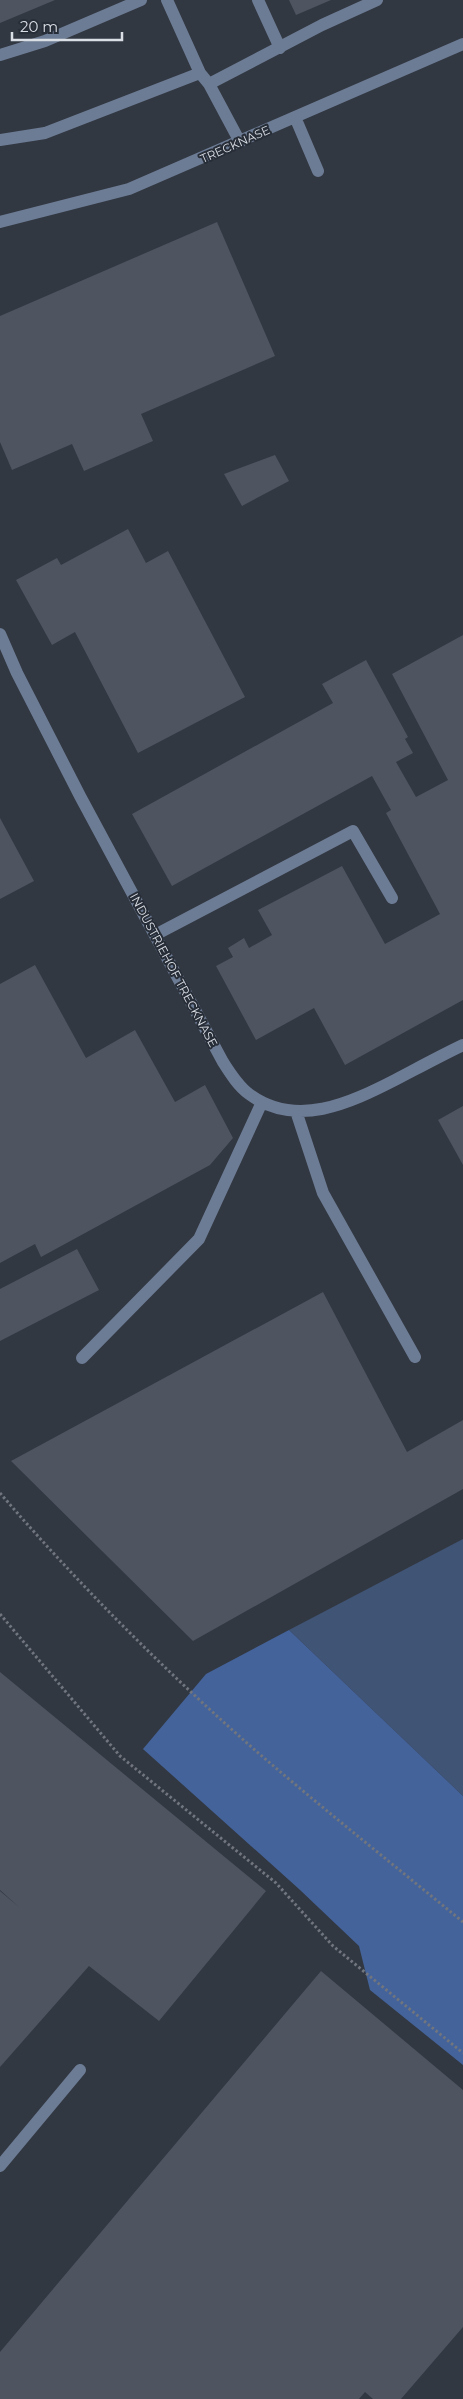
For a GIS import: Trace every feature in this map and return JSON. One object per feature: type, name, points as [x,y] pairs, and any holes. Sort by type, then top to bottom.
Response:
[{"type":"street","points":[[0,55],[45,41],[141,0]]},
{"type":"street","points":[[167,0],[200,73],[209,84],[240,142]]},
{"type":"street","points":[[258,0],[280,48]]},
{"type":"street","points":[[209,84],[322,25],[377,0]]},
{"type":"street","name":"TRECKNASE","points":[[0,222],[129,190],[463,44]]},
{"type":"street","points":[[0,140],[45,133],[200,73]]},
{"type":"street","points":[[295,117],[318,171]]},
{"type":"street","name":"INDUSTRIEHOF TRECKNASE","points":[[0,634],[17,673],[80,796],[222,1062],[248,1093],[262,1102],[296,1111],[329,1109],[354,1100],[463,1045]]},
{"type":"street","points":[[155,935],[353,831],[392,898]]},
{"type":"street","points":[[82,1358],[199,1239],[262,1102]]},
{"type":"street","points":[[296,1111],[323,1193],[415,1357]]},
{"type":"street","points":[[0,2166],[80,2070]]},
{"type":"path","points":[[0,1493],[42,1542],[118,1621],[255,1750],[463,1922]]},
{"type":"path","points":[[0,1614],[120,1756],[276,1883],[333,1946],[463,2053]]},
{"type":"shaded area","points":[[463,1539],[463,1796],[289,1630]]},
{"type":"shaded area","points":[[289,1630],[463,1796],[463,2065],[370,1990],[359,1946],[299,1889],[143,1749],[206,1674]]},
{"type":"building","points":[[0,0],[55,0],[0,23]]},
{"type":"building","points":[[289,0],[331,0],[296,15]]},
{"type":"building","points":[[217,222],[275,356],[141,414],[153,441],[84,471],[72,444],[12,470],[0,442],[0,316]]},
{"type":"building","points":[[275,455],[289,481],[242,506],[224,474]]},
{"type":"building","points":[[128,529],[146,563],[168,551],[245,697],[138,753],[75,632],[52,645],[16,580],[57,558],[61,565]]},
{"type":"building","points":[[463,635],[463,1000],[345,1065],[314,1008],[256,1040],[216,966],[233,957],[228,948],[244,938],[249,948],[272,935],[258,910],[342,866],[385,944],[440,914],[386,813],[391,810],[372,776],[172,886],[132,814],[333,703],[322,684],[366,660],[408,737],[405,739],[413,753],[396,762],[416,797],[448,780],[392,674]]},
{"type":"building","points":[[0,818],[34,881],[0,899]]},
{"type":"building","points":[[35,965],[86,1058],[135,1030],[175,1102],[205,1085],[233,1138],[210,1165],[41,1257],[35,1244],[0,1263],[0,984]]},
{"type":"building","points":[[463,1106],[463,1165],[438,1120]]},
{"type":"building","points":[[77,1249],[99,1290],[0,1341],[0,1289]]},
{"type":"building","points":[[323,1292],[407,1452],[463,1420],[463,1489],[193,1641],[11,1461]]},
{"type":"building","points":[[0,1672],[266,1891],[159,2021],[89,1966],[0,2067],[0,1891],[19,1907],[0,1890]]},
{"type":"building","points":[[321,1971],[463,2090],[463,2327],[401,2399],[373,2399],[365,2392],[359,2399],[0,2399],[0,2352]]}]
